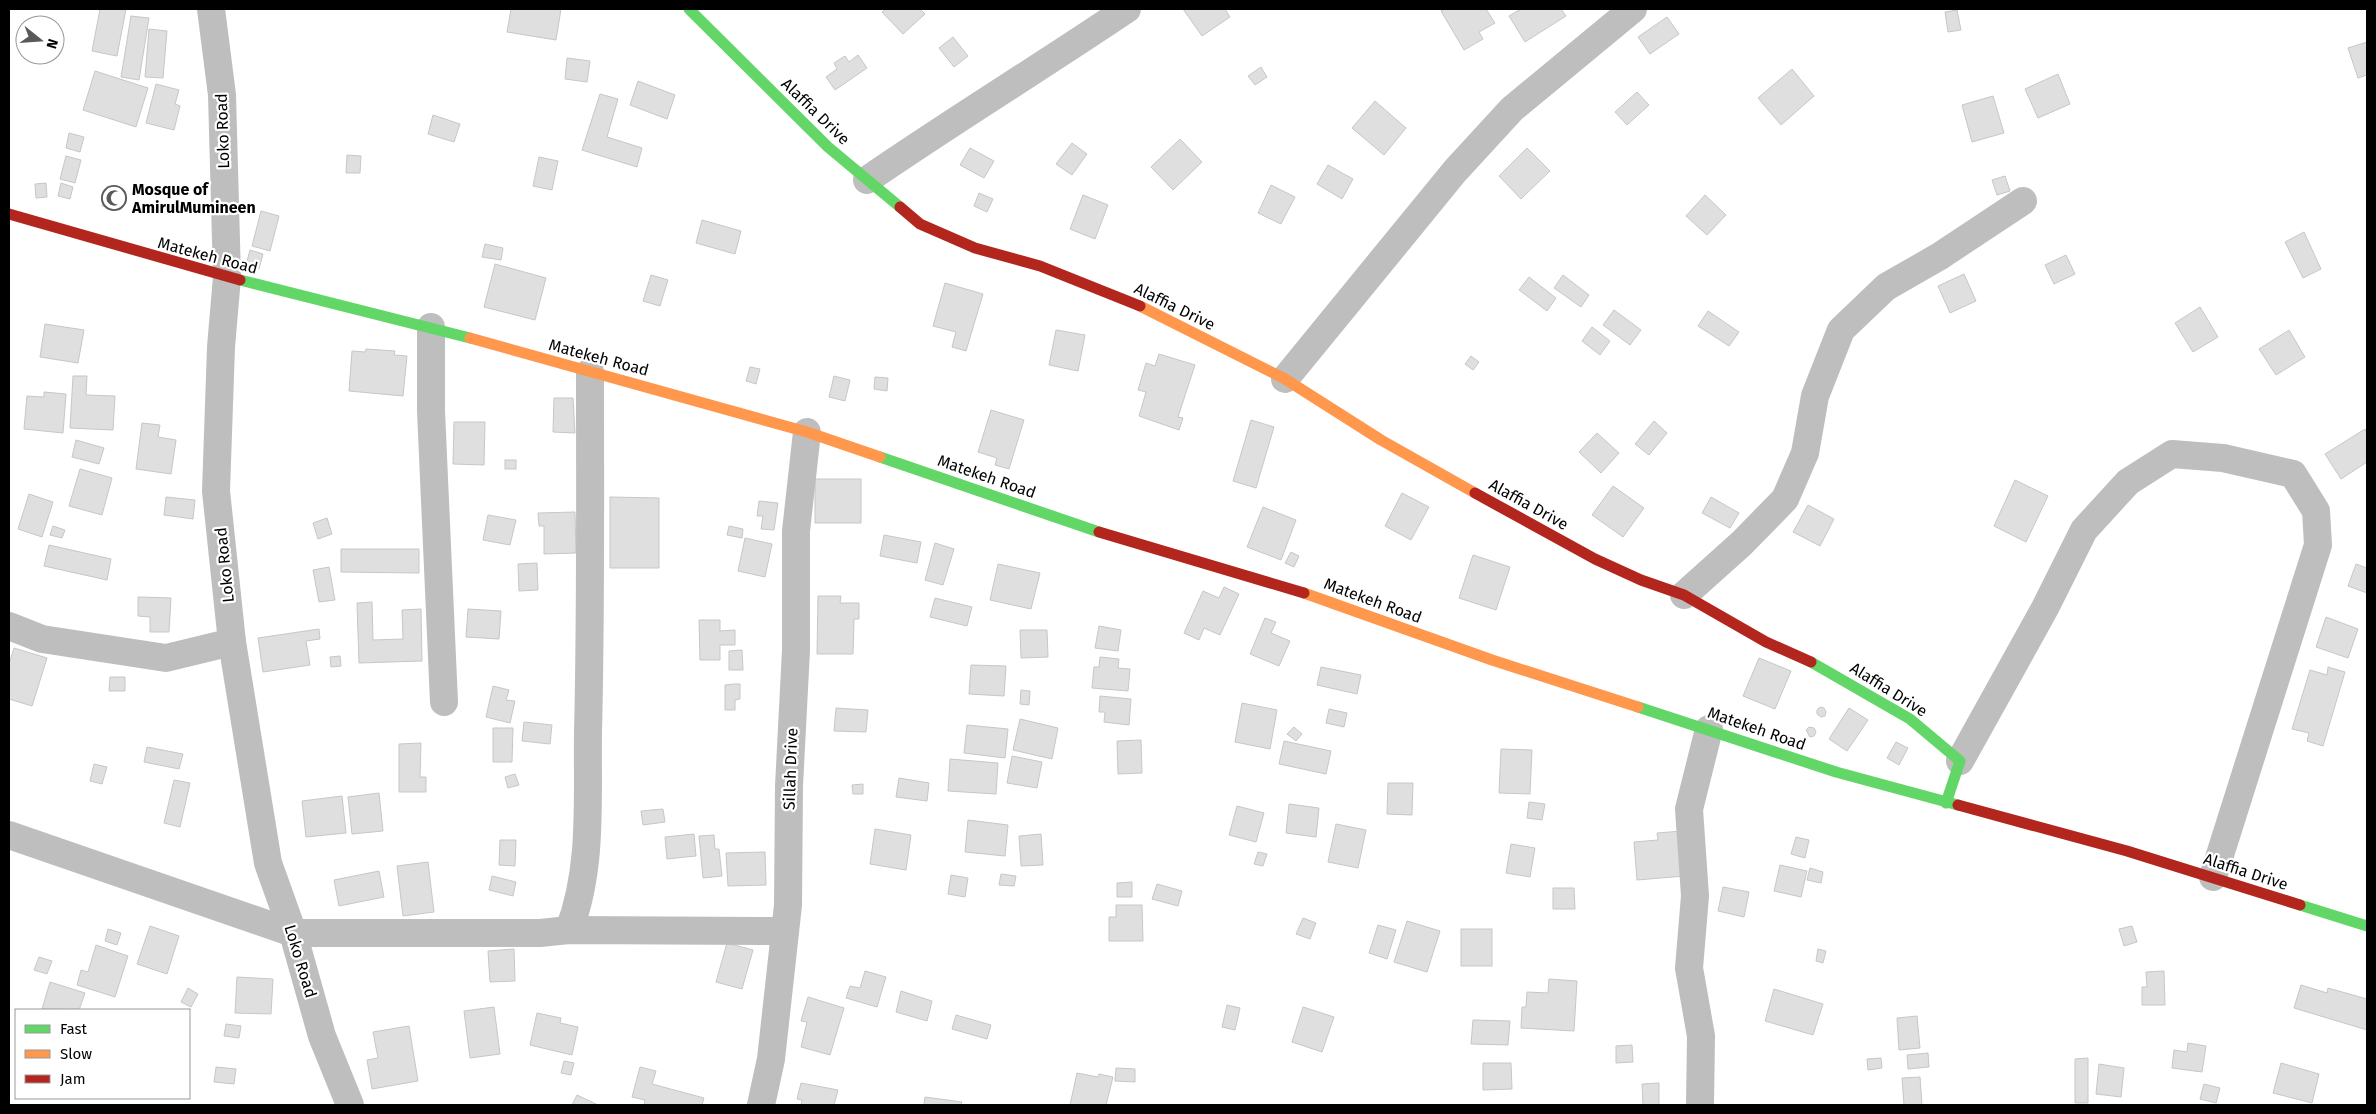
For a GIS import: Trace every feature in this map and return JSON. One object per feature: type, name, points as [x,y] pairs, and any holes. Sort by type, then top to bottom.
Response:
[{"type":"street","name":"Loko Road","points":[[211,9],[222,95],[227,278],[221,348],[216,492],[232,642],[268,863],[293,933],[322,1036],[350,1105]]},
{"type":"street","name":"Alaffia Drive","points":[[689,9],[828,147],[920,224],[975,248],[1040,266],[1110,293],[1285,379],[1381,440],[1586,554],[1641,580],[1684,595],[1766,642],[1824,668],[1910,719],[1960,761]]},
{"type":"street","points":[[867,180],[939,131],[1033,73],[1127,9]]},
{"type":"street","points":[[1285,379],[1455,171],[1512,109],[1633,9]]},
{"type":"street","points":[[1684,595],[1742,543],[1785,499],[1805,453],[1815,396],[1841,330],[1886,287],[1940,256],[2023,201]]},
{"type":"street","name":"Matekeh Road","points":[[9,214],[227,278],[431,327],[807,432],[1020,504],[1080,527],[1154,547],[1299,591],[1492,660],[1709,729],[1836,772],[1946,803]]},
{"type":"street","points":[[431,327],[431,411],[444,702]]},
{"type":"street","points":[[568,930],[577,908],[585,870],[590,643],[590,372]]},
{"type":"street","name":"Sillah Drive","points":[[761,1105],[771,1058],[788,905],[789,786],[796,650],[796,531],[807,432]]},
{"type":"street","points":[[1946,803],[1960,761],[2045,608],[2084,530],[2128,482],[2172,454],[2223,458],[2293,474],[2316,511],[2318,545],[2213,877]]},
{"type":"street","points":[[9,626],[42,639],[166,658],[232,642]]},
{"type":"street","points":[[1700,1105],[1701,1036],[1689,968],[1695,896],[1689,809],[1709,729]]},
{"type":"street","name":"Alaffia Drive","points":[[1946,803],[2127,851],[2367,926]]},
{"type":"street","points":[[9,835],[293,933],[540,932],[568,930],[785,931]]},
{"type":"building","points":[[100,9],[126,9],[117,56],[92,51]]},
{"type":"building","points":[[511,9],[561,9],[556,40],[507,32]]},
{"type":"building","points":[[886,9],[920,9],[925,14],[903,34],[882,12]]},
{"type":"building","points":[[1183,9],[1225,9],[1230,17],[1202,36]]},
{"type":"building","points":[[1445,9],[1486,9],[1495,23],[1479,32],[1483,39],[1464,50],[1441,11]]},
{"type":"building","points":[[1521,9],[1561,9],[1566,16],[1525,42],[1509,16]]},
{"type":"building","points":[[1957,10],[1961,30],[1948,32],[1945,12]]},
{"type":"building","points":[[131,16],[149,18],[139,80],[121,77]]},
{"type":"building","points":[[1667,17],[1679,34],[1650,54],[1638,37]]},
{"type":"building","points":[[149,29],[167,31],[163,78],[145,77]]},
{"type":"building","points":[[953,37],[968,56],[954,67],[939,48]]},
{"type":"building","points":[[2367,42],[2367,75],[2358,78],[2348,48]]},
{"type":"building","points":[[858,55],[867,68],[835,90],[826,77],[837,69],[834,63],[845,56],[849,62]]},
{"type":"building","points":[[567,58],[590,61],[587,82],[565,79]]},
{"type":"building","points":[[1261,67],[1267,77],[1255,85],[1248,76]]},
{"type":"building","points":[[1792,69],[1814,96],[1781,125],[1758,98]]},
{"type":"building","points":[[95,71],[148,88],[136,127],[83,110]]},
{"type":"building","points":[[2058,74],[2070,104],[2038,118],[2025,89]]},
{"type":"building","points":[[638,81],[675,95],[667,119],[630,105]]},
{"type":"building","points":[[156,84],[179,90],[175,104],[180,106],[174,130],[146,123]]},
{"type":"building","points":[[1637,92],[1649,105],[1627,125],[1615,112]]},
{"type":"building","points":[[600,94],[618,99],[607,137],[642,148],[637,167],[582,150]]},
{"type":"building","points":[[1993,96],[2004,133],[1972,142],[1962,105]]},
{"type":"building","points":[[1375,101],[1406,128],[1384,155],[1352,128]]},
{"type":"building","points":[[433,115],[460,124],[454,142],[428,134]]},
{"type":"building","points":[[69,133],[84,137],[80,152],[66,148]]},
{"type":"building","points":[[1180,139],[1202,162],[1173,190],[1151,167]]},
{"type":"building","points":[[1072,143],[1087,154],[1072,175],[1056,164]]},
{"type":"building","points":[[970,148],[994,161],[984,178],[960,165]]},
{"type":"building","points":[[1527,148],[1550,171],[1521,199],[1499,176]]},
{"type":"building","points":[[347,155],[361,156],[360,173],[346,173]]},
{"type":"building","points":[[66,156],[81,160],[75,183],[60,179]]},
{"type":"building","points":[[539,157],[558,161],[552,190],[533,186]]},
{"type":"building","points":[[1328,165],[1353,179],[1342,199],[1317,184]]},
{"type":"building","points":[[2005,176],[2010,191],[1997,195],[1992,180]]},
{"type":"building","points":[[46,183],[47,197],[36,198],[35,184]]},
{"type":"building","points":[[61,183],[73,187],[70,199],[58,196]]},
{"type":"building","points":[[1271,185],[1295,197],[1281,224],[1258,213]]},
{"type":"building","name":"Mosque of AmirulMumineen","points":[[107,186],[125,191],[120,210],[102,206]]},
{"type":"building","points":[[979,193],[993,199],[987,212],[974,206]]},
{"type":"building","points":[[1083,195],[1108,205],[1095,239],[1070,229]]},
{"type":"building","points":[[1705,195],[1726,215],[1707,235],[1686,216]]},
{"type":"building","points":[[261,211],[279,216],[270,251],[252,246]]},
{"type":"building","points":[[702,220],[741,231],[735,254],[696,243]]},
{"type":"building","points":[[2304,232],[2321,269],[2303,278],[2285,242]]},
{"type":"building","points":[[485,244],[503,248],[501,260],[482,257]]},
{"type":"building","points":[[250,250],[263,254],[259,269],[246,265]]},
{"type":"building","points":[[2066,255],[2075,274],[2054,284],[2045,265]]},
{"type":"building","points":[[495,264],[546,278],[535,320],[484,307]]},
{"type":"building","points":[[1964,274],[1976,301],[1950,313],[1938,286]]},
{"type":"building","points":[[651,275],[668,280],[660,306],[643,301]]},
{"type":"building","points":[[1563,275],[1589,295],[1581,307],[1554,288]]},
{"type":"building","points":[[1529,277],[1556,298],[1547,311],[1519,290]]},
{"type":"building","points":[[945,283],[983,294],[966,351],[952,347],[956,332],[933,326]]},
{"type":"building","points":[[2200,307],[2218,337],[2193,352],[2175,323]]},
{"type":"building","points":[[1614,310],[1641,330],[1630,345],[1603,325]]},
{"type":"building","points":[[1708,311],[1739,332],[1729,346],[1698,326]]},
{"type":"building","points":[[45,324],[84,330],[78,363],[40,357]]},
{"type":"building","points":[[1592,327],[1610,341],[1600,355],[1582,341]]},
{"type":"building","points":[[1056,330],[1085,335],[1078,371],[1049,365]]},
{"type":"building","points":[[2289,330],[2305,357],[2276,375],[2259,349]]},
{"type":"building","points":[[366,349],[395,351],[394,355],[407,356],[403,396],[349,391],[352,351],[365,352]]},
{"type":"building","points":[[1159,354],[1195,365],[1178,417],[1183,418],[1179,430],[1139,416],[1146,392],[1138,390],[1146,363],[1155,366]]},
{"type":"building","points":[[1471,356],[1479,362],[1473,370],[1465,364]]},
{"type":"building","points":[[750,367],[760,369],[756,384],[746,381]]},
{"type":"building","points":[[73,376],[87,376],[86,395],[115,396],[113,430],[70,428]]},
{"type":"building","points":[[834,376],[850,380],[845,401],[829,397]]},
{"type":"building","points":[[875,377],[888,378],[887,391],[874,389]]},
{"type":"building","points":[[44,392],[66,394],[63,433],[24,429],[27,396],[44,397]]},
{"type":"building","points":[[554,398],[573,398],[575,433],[553,432]]},
{"type":"building","points":[[991,410],[1024,420],[1009,469],[995,465],[997,458],[978,452]]},
{"type":"building","points":[[1251,420],[1274,427],[1256,488],[1233,481]]},
{"type":"building","points":[[1654,421],[1667,433],[1649,455],[1635,444]]},
{"type":"building","points":[[454,422],[485,422],[484,465],[453,464]]},
{"type":"building","points":[[142,423],[160,425],[158,437],[176,440],[171,474],[136,469]]},
{"type":"building","points":[[2365,429],[2367,434],[2367,462],[2341,479],[2325,454]]},
{"type":"building","points":[[1597,433],[1619,453],[1601,473],[1579,452]]},
{"type":"building","points":[[76,440],[104,448],[99,464],[72,457]]},
{"type":"building","points":[[505,460],[516,460],[516,469],[505,469]]},
{"type":"building","points":[[80,469],[112,478],[102,515],[69,506]]},
{"type":"building","points":[[815,479],[861,479],[861,523],[815,523]]},
{"type":"building","points":[[2015,480],[2048,496],[2026,542],[1994,526]]},
{"type":"building","points":[[1613,486],[1644,508],[1623,537],[1592,515]]},
{"type":"building","points":[[1402,493],[1429,507],[1411,540],[1385,526]]},
{"type":"building","points":[[29,494],[53,502],[42,537],[18,529]]},
{"type":"building","points":[[166,497],[195,500],[193,519],[164,515]]},
{"type":"building","points":[[610,497],[659,498],[659,568],[610,568]]},
{"type":"building","points":[[1711,497],[1739,513],[1730,528],[1702,513]]},
{"type":"building","points":[[759,501],[778,503],[774,530],[761,529],[763,516],[757,516]]},
{"type":"building","points":[[1808,505],[1834,519],[1820,546],[1793,532]]},
{"type":"building","points":[[1263,507],[1296,520],[1281,560],[1247,547]]},
{"type":"building","points":[[575,512],[576,553],[544,554],[544,526],[539,526],[538,513]]},
{"type":"building","points":[[488,515],[516,520],[510,545],[483,540]]},
{"type":"building","points":[[327,518],[332,534],[318,539],[313,523]]},
{"type":"building","points":[[53,526],[65,530],[62,538],[50,535]]},
{"type":"building","points":[[729,526],[743,529],[742,538],[727,535]]},
{"type":"building","points":[[884,535],[921,542],[917,563],[880,556]]},
{"type":"building","points":[[745,538],[772,544],[765,577],[738,571]]},
{"type":"building","points":[[935,543],[954,549],[943,585],[925,580]]},
{"type":"building","points":[[49,545],[111,559],[107,580],[44,566]]},
{"type":"building","points":[[341,549],[419,549],[419,573],[341,572]]},
{"type":"building","points":[[1291,552],[1299,556],[1294,567],[1285,563]]},
{"type":"building","points":[[1473,555],[1510,567],[1496,610],[1459,598]]},
{"type":"building","points":[[537,563],[538,590],[519,591],[518,564]]},
{"type":"building","points":[[998,564],[1040,573],[1031,609],[990,600]]},
{"type":"building","points":[[2356,564],[2367,568],[2367,593],[2348,586]]},
{"type":"building","points":[[329,567],[335,600],[319,602],[313,570]]},
{"type":"building","points":[[1224,587],[1239,594],[1220,635],[1204,628],[1199,640],[1184,633],[1203,591],[1219,598]]},
{"type":"building","points":[[818,596],[841,596],[840,603],[859,603],[859,619],[854,619],[853,654],[817,654]]},
{"type":"building","points":[[138,597],[171,598],[169,632],[150,632],[150,617],[138,616]]},
{"type":"building","points":[[935,598],[972,607],[967,626],[930,617]]},
{"type":"building","points":[[372,602],[373,640],[403,639],[402,610],[421,609],[422,661],[359,663],[357,603]]},
{"type":"building","points":[[468,609],[501,611],[499,639],[466,637]]},
{"type":"building","points":[[2326,617],[2358,629],[2348,658],[2316,647]]},
{"type":"building","points":[[1265,618],[1276,622],[1271,633],[1290,641],[1279,666],[1250,654]]},
{"type":"building","points":[[699,620],[720,620],[720,631],[735,630],[735,645],[720,645],[720,660],[700,660]]},
{"type":"building","points":[[1099,626],[1121,630],[1118,651],[1095,648]]},
{"type":"building","points":[[319,629],[320,639],[306,641],[310,665],[263,672],[258,638]]},
{"type":"building","points":[[1020,630],[1047,630],[1048,657],[1021,658]]},
{"type":"building","points":[[14,648],[47,658],[32,706],[9,699],[9,664]]},
{"type":"building","points":[[742,650],[743,670],[729,670],[729,651]]},
{"type":"building","points":[[340,656],[341,666],[331,667],[330,657]]},
{"type":"building","points":[[1100,657],[1119,659],[1118,668],[1130,669],[1128,691],[1092,688],[1094,667],[1099,667]]},
{"type":"building","points":[[1759,658],[1791,671],[1775,709],[1743,696]]},
{"type":"building","points":[[971,665],[1006,666],[1004,696],[969,694]]},
{"type":"building","points":[[1321,667],[1361,675],[1357,694],[1317,685]]},
{"type":"building","points":[[2328,667],[2345,672],[2323,746],[2307,741],[2309,733],[2292,729],[2310,670],[2327,675]]},
{"type":"building","points":[[110,677],[125,677],[125,691],[109,691]]},
{"type":"building","points":[[740,684],[740,699],[735,700],[735,710],[725,710],[725,685]]},
{"type":"building","points":[[493,686],[509,690],[506,700],[515,701],[510,723],[486,717]]},
{"type":"building","points":[[1021,690],[1030,691],[1029,705],[1020,704]]},
{"type":"building","points":[[1100,696],[1131,699],[1129,725],[1104,722],[1105,712],[1099,712]]},
{"type":"building","points":[[1242,703],[1277,710],[1270,749],[1235,742]]},
{"type":"building","points":[[1820,707],[1824,708],[1825,716],[1821,717],[1817,714],[1817,710]]},
{"type":"building","points":[[836,708],[868,710],[866,732],[834,731]]},
{"type":"building","points":[[1849,708],[1868,720],[1847,751],[1829,739]]},
{"type":"building","points":[[1329,709],[1347,713],[1344,727],[1326,723]]},
{"type":"building","points":[[1020,719],[1058,728],[1052,759],[1013,750]]},
{"type":"building","points":[[524,722],[552,725],[550,744],[522,741]]},
{"type":"building","points":[[967,725],[1008,729],[1005,758],[964,753]]},
{"type":"building","points":[[1294,727],[1302,734],[1296,741],[1287,734]]},
{"type":"building","points":[[1809,727],[1814,728],[1816,732],[1814,736],[1810,737],[1806,730]]},
{"type":"building","points":[[493,728],[513,728],[512,762],[493,762]]},
{"type":"building","points":[[1141,740],[1142,773],[1118,774],[1117,741]]},
{"type":"building","points":[[1284,741],[1331,751],[1326,774],[1279,764]]},
{"type":"building","points":[[1896,742],[1908,748],[1899,765],[1887,758]]},
{"type":"building","points":[[421,743],[420,777],[426,777],[426,792],[399,792],[399,744]]},
{"type":"building","points":[[147,747],[183,754],[179,769],[144,762]]},
{"type":"building","points":[[1501,749],[1532,750],[1530,794],[1499,793]]},
{"type":"building","points":[[1012,756],[1042,762],[1037,788],[1007,783]]},
{"type":"building","points":[[950,759],[998,763],[996,794],[948,791]]},
{"type":"building","points":[[94,764],[107,767],[102,784],[90,781]]},
{"type":"building","points":[[515,774],[519,785],[508,788],[505,777]]},
{"type":"building","points":[[899,778],[929,783],[927,801],[896,797]]},
{"type":"building","points":[[174,780],[190,783],[180,827],[164,823]]},
{"type":"building","points":[[1388,783],[1413,783],[1412,815],[1387,814]]},
{"type":"building","points":[[863,784],[863,794],[853,794],[852,785]]},
{"type":"building","points":[[379,793],[383,831],[352,834],[348,797]]},
{"type":"building","points":[[342,796],[346,833],[306,837],[302,801]]},
{"type":"building","points":[[1529,802],[1545,804],[1542,820],[1527,818]]},
{"type":"building","points":[[1289,804],[1319,808],[1316,837],[1286,833]]},
{"type":"building","points":[[1237,806],[1264,813],[1256,842],[1229,835]]},
{"type":"building","points":[[663,809],[665,822],[643,825],[641,811]]},
{"type":"building","points":[[968,820],[1008,825],[1005,856],[965,852]]},
{"type":"building","points":[[1336,824],[1366,830],[1358,868],[1328,862]]},
{"type":"building","points":[[875,829],[911,835],[906,870],[870,864]]},
{"type":"building","points":[[1682,831],[1685,876],[1637,880],[1634,842],[1658,840],[1657,833]]},
{"type":"building","points":[[694,834],[696,856],[667,859],[665,837]]},
{"type":"building","points":[[1041,834],[1043,865],[1021,866],[1019,836]]},
{"type":"building","points":[[714,835],[715,849],[719,849],[722,876],[703,878],[699,836]]},
{"type":"building","points":[[1796,837],[1809,840],[1805,858],[1791,854]]},
{"type":"building","points":[[500,840],[516,840],[515,866],[499,865]]},
{"type":"building","points":[[1511,844],[1535,848],[1530,877],[1506,873]]},
{"type":"building","points":[[765,852],[766,885],[728,886],[726,853]]},
{"type":"building","points":[[1258,852],[1267,854],[1263,866],[1254,864]]},
{"type":"building","points":[[428,862],[434,912],[403,916],[397,866]]},
{"type":"building","points":[[1780,865],[1807,871],[1801,897],[1774,891]]},
{"type":"building","points":[[1810,868],[1823,872],[1821,883],[1807,880]]},
{"type":"building","points":[[379,871],[384,897],[339,906],[334,880]]},
{"type":"building","points":[[1001,874],[1016,876],[1014,886],[999,885]]},
{"type":"building","points":[[951,875],[968,878],[965,897],[948,894]]},
{"type":"building","points":[[492,876],[516,882],[513,896],[489,890]]},
{"type":"building","points":[[1132,882],[1132,897],[1117,897],[1117,883]]},
{"type":"building","points":[[1157,884],[1182,891],[1178,906],[1152,899]]},
{"type":"building","points":[[1723,887],[1749,892],[1744,917],[1718,911]]},
{"type":"building","points":[[1553,888],[1574,888],[1575,909],[1553,909]]},
{"type":"building","points":[[1116,905],[1142,905],[1143,941],[1109,941],[1109,917],[1116,917]]},
{"type":"building","points":[[1303,918],[1316,923],[1310,939],[1296,934]]},
{"type":"building","points":[[1407,921],[1440,931],[1427,972],[1394,962]]},
{"type":"building","points":[[1378,925],[1396,930],[1387,959],[1369,953]]},
{"type":"building","points":[[150,926],[179,936],[167,974],[137,964]]},
{"type":"building","points":[[2132,926],[2137,942],[2124,946],[2119,929]]},
{"type":"building","points":[[108,929],[121,933],[117,945],[105,941]]},
{"type":"building","points":[[1461,929],[1492,929],[1492,966],[1461,966]]},
{"type":"building","points":[[727,943],[753,950],[742,989],[716,982]]},
{"type":"building","points":[[96,945],[128,956],[115,997],[77,985],[81,970],[88,972]]},
{"type":"building","points":[[514,949],[515,981],[490,982],[488,951]]},
{"type":"building","points":[[1818,949],[1826,951],[1823,963],[1816,961]]},
{"type":"building","points":[[39,957],[52,961],[47,974],[34,970]]},
{"type":"building","points":[[865,971],[886,977],[877,1007],[846,998],[850,986],[860,988]]},
{"type":"building","points":[[2164,971],[2165,1005],[2142,1005],[2142,987],[2147,987],[2146,972]]},
{"type":"building","points":[[237,977],[273,979],[271,1014],[235,1013]]},
{"type":"building","points":[[1549,979],[1577,981],[1574,1031],[1521,1028],[1522,1007],[1526,1007],[1527,992],[1548,993]]},
{"type":"building","points":[[50,982],[85,993],[79,1009],[42,1009]]},
{"type":"building","points":[[2301,985],[2327,993],[2328,988],[2367,999],[2367,1030],[2294,1008]]},
{"type":"building","points":[[188,988],[198,994],[191,1007],[181,1002]]},
{"type":"building","points":[[1774,989],[1823,1004],[1813,1035],[1765,1021]]},
{"type":"building","points":[[901,991],[932,1001],[927,1021],[896,1012]]},
{"type":"building","points":[[808,997],[844,1008],[830,1055],[801,1047],[807,1022],[801,1021]]},
{"type":"building","points":[[1227,1005],[1240,1008],[1235,1030],[1222,1027]]},
{"type":"building","points":[[494,1007],[500,1054],[470,1058],[464,1011]]},
{"type":"building","points":[[1303,1007],[1334,1017],[1322,1052],[1292,1042]]},
{"type":"building","points":[[537,1013],[561,1018],[560,1023],[578,1027],[572,1055],[530,1045]]},
{"type":"building","points":[[956,1015],[991,1025],[987,1039],[952,1029]]},
{"type":"building","points":[[1917,1016],[1920,1048],[1899,1050],[1897,1018]]},
{"type":"building","points":[[1473,1020],[1510,1021],[1508,1045],[1471,1044]]},
{"type":"building","points":[[226,1024],[241,1026],[239,1038],[224,1036]]},
{"type":"building","points":[[409,1026],[418,1081],[372,1089],[367,1060],[378,1058],[373,1032]]},
{"type":"building","points":[[2188,1043],[2206,1046],[2202,1072],[2172,1068],[2174,1050],[2187,1052]]},
{"type":"building","points":[[1632,1045],[1633,1062],[1616,1063],[1616,1046]]},
{"type":"building","points":[[1928,1053],[1929,1067],[1908,1069],[1907,1055]]},
{"type":"building","points":[[1881,1058],[1882,1068],[1868,1070],[1867,1059]]},
{"type":"building","points":[[2088,1058],[2088,1103],[2075,1103],[2075,1059]]},
{"type":"building","points":[[564,1061],[574,1063],[571,1075],[561,1073]]},
{"type":"building","points":[[1483,1063],[1511,1063],[1512,1089],[1483,1090]]},
{"type":"building","points":[[2281,1063],[2319,1074],[2312,1103],[2273,1093]]},
{"type":"building","points":[[2099,1064],[2124,1068],[2121,1097],[2096,1094]]},
{"type":"building","points":[[216,1067],[236,1069],[234,1084],[214,1082]]},
{"type":"building","points":[[640,1067],[656,1071],[652,1084],[704,1098],[702,1105],[644,1105],[645,1100],[632,1097]]},
{"type":"building","points":[[1116,1068],[1135,1069],[1135,1082],[1115,1081]]},
{"type":"building","points":[[1077,1073],[1098,1077],[1099,1074],[1113,1077],[1106,1105],[1070,1105]]},
{"type":"building","points":[[1920,1077],[1922,1105],[1904,1105],[1902,1078]]},
{"type":"building","points":[[801,1083],[838,1090],[834,1105],[801,1105],[802,1100],[797,1099]]},
{"type":"building","points":[[1659,1083],[1659,1105],[1643,1105],[1642,1084]]},
{"type":"building","points":[[2204,1084],[2220,1088],[2216,1103],[2200,1099]]},
{"type":"building","points":[[577,1095],[598,1105],[572,1105]]},
{"type":"building","points":[[925,1097],[962,1102],[961,1105],[924,1105]]},
{"type":"traffic: fast","points":[[689,9],[828,147],[900,207]]},
{"type":"traffic: fast","points":[[240,280],[470,338]]},
{"type":"traffic: fast","points":[[880,457],[1099,532]]},
{"type":"traffic: fast","points":[[1811,662],[1910,719],[1960,761],[1946,803]]},
{"type":"traffic: fast","points":[[1638,707],[1836,772],[1958,805]]},
{"type":"traffic: fast","points":[[2300,905],[2367,926]]},
{"type":"traffic: slow","points":[[1140,306],[1285,379],[1381,440],[1475,493]]},
{"type":"traffic: slow","points":[[470,338],[807,432],[880,457]]},
{"type":"traffic: slow","points":[[1304,593],[1492,660],[1638,707]]},
{"type":"traffic: jam","points":[[900,207],[920,224],[975,248],[1040,266],[1140,306]]},
{"type":"traffic: jam","points":[[9,214],[240,280]]},
{"type":"traffic: jam","points":[[1475,493],[1595,559],[1641,580],[1684,595],[1766,642],[1811,662]]},
{"type":"traffic: jam","points":[[1099,532],[1304,593]]},
{"type":"traffic: jam","points":[[1958,805],[2127,851],[2300,905]]},
{"type":"place","name":"Mosque of AmirulMumineen","points":[[114,198]]}]
